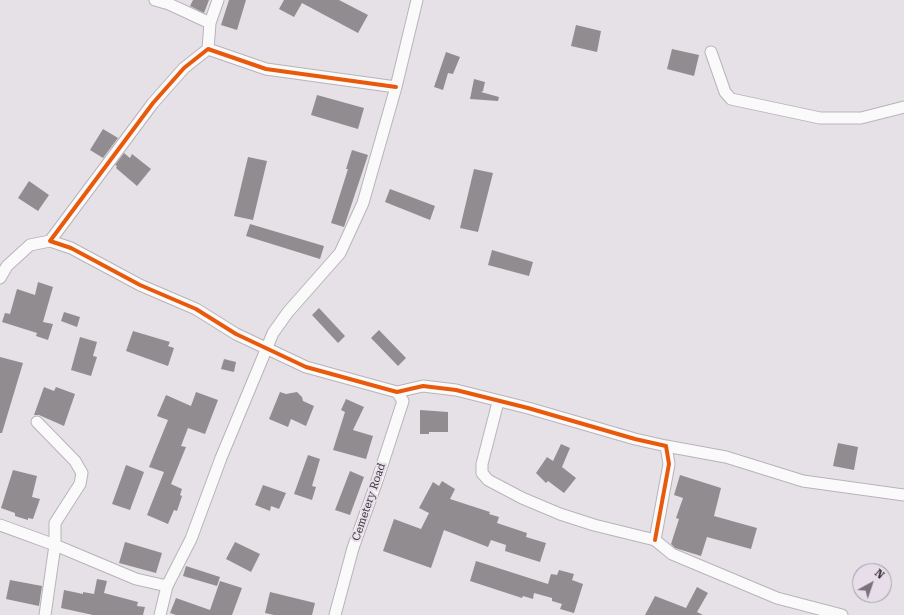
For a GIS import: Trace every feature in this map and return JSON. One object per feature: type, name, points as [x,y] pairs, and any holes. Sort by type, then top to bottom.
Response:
[{"type":"street","points":[[155,0],[169,4],[210,23]]},
{"type":"street","points":[[50,241],[153,103],[184,68],[208,49],[210,23],[218,0]]},
{"type":"street","points":[[160,615],[168,586],[191,539],[221,458],[273,333],[288,312],[340,253],[363,203],[396,87],[417,0]]},
{"type":"street","points":[[208,49],[266,69],[396,87]]},
{"type":"street","points":[[711,52],[725,92],[731,99],[820,118],[861,118],[904,107]]},
{"type":"street","points":[[0,278],[8,266],[30,245],[50,241],[71,248],[140,285],[196,309],[236,334],[306,367],[397,392],[423,386],[456,390],[498,402],[528,408],[635,439],[726,457],[803,481],[904,495]]},
{"type":"street","name":"Cemetery Road","points":[[335,615],[353,548],[402,401],[397,392]]},
{"type":"street","points":[[498,402],[482,464],[482,473],[488,480],[522,498],[560,514],[654,540],[672,554],[777,598],[842,615]]},
{"type":"street","points":[[37,422],[75,461],[82,473],[80,484],[54,523],[55,545],[45,615]]},
{"type":"street","points":[[654,540],[669,464],[666,446]]},
{"type":"street","points":[[0,525],[55,545],[136,579],[168,586]]},
{"type":"building","points":[[193,0],[209,0],[204,13],[190,6]]},
{"type":"building","points":[[229,0],[246,0],[237,30],[221,25]]},
{"type":"building","points":[[284,0],[339,0],[368,15],[358,33],[302,3],[294,17],[279,9]]},
{"type":"building","points":[[576,25],[601,31],[597,52],[571,46]]},
{"type":"building","points":[[672,49],[699,55],[694,76],[667,69]]},
{"type":"building","points":[[446,52],[460,57],[453,74],[448,73],[443,90],[434,87]]},
{"type":"building","points":[[474,79],[485,82],[483,91],[481,92],[499,97],[498,101],[470,99]]},
{"type":"building","points":[[317,95],[364,108],[358,129],[311,115]]},
{"type":"building","points":[[103,129],[118,138],[103,158],[90,150]]},
{"type":"building","points":[[352,150],[368,155],[344,227],[331,223],[348,169],[346,169]]},
{"type":"building","points":[[124,153],[130,158],[132,154],[151,169],[137,186],[116,168],[117,166],[115,165]]},
{"type":"building","points":[[248,157],[267,161],[253,220],[234,216]]},
{"type":"building","points":[[474,169],[493,173],[478,232],[460,228]]},
{"type":"building","points":[[29,181],[49,195],[38,211],[18,198]]},
{"type":"building","points":[[390,189],[435,206],[430,220],[385,202]]},
{"type":"building","points":[[250,224],[324,246],[320,259],[246,236]]},
{"type":"building","points":[[492,250],[533,262],[529,276],[488,265]]},
{"type":"building","points":[[38,282],[53,287],[43,322],[53,324],[48,340],[36,336],[37,333],[2,322],[5,313],[10,314],[17,289],[35,295]]},
{"type":"building","points":[[319,308],[345,336],[338,343],[312,315]]},
{"type":"building","points":[[64,312],[80,317],[77,327],[61,321]]},
{"type":"building","points":[[379,330],[406,358],[398,366],[371,338]]},
{"type":"building","points":[[133,331],[170,342],[168,346],[174,348],[168,366],[126,351]]},
{"type":"building","points":[[80,337],[97,342],[93,356],[97,357],[91,376],[71,370]]},
{"type":"building","points":[[0,357],[23,363],[2,433],[0,433]]},
{"type":"building","points":[[224,359],[236,362],[234,372],[221,369]]},
{"type":"building","points":[[44,387],[54,391],[56,387],[75,394],[64,426],[39,415],[34,415]]},
{"type":"building","points":[[196,392],[218,400],[205,434],[188,428],[181,446],[186,447],[171,484],[182,489],[180,495],[182,496],[177,511],[174,510],[168,524],[147,515],[164,472],[149,467],[168,420],[157,416],[166,395],[191,406]]},
{"type":"building","points":[[280,392],[286,394],[297,392],[302,397],[303,401],[314,406],[306,426],[291,419],[288,427],[269,419]]},
{"type":"building","points":[[346,399],[364,407],[353,430],[373,436],[366,459],[333,450],[345,412],[341,410]]},
{"type":"building","points":[[420,410],[448,412],[448,432],[429,432],[429,434],[420,434]]},
{"type":"building","points":[[838,443],[858,447],[854,470],[833,466]]},
{"type":"building","points":[[561,444],[570,448],[562,467],[576,478],[564,493],[548,481],[546,483],[536,473],[547,457],[553,461]]},
{"type":"building","points":[[308,455],[320,459],[312,486],[316,487],[312,500],[294,494]]},
{"type":"building","points":[[126,465],[144,472],[130,510],[112,504]]},
{"type":"building","points":[[13,470],[37,476],[32,497],[40,499],[33,519],[28,518],[28,520],[15,516],[15,513],[1,508]]},
{"type":"building","points":[[350,471],[364,477],[350,515],[335,510]]},
{"type":"building","points":[[680,475],[721,488],[714,516],[757,528],[751,549],[707,537],[701,556],[675,548],[671,544],[679,519],[676,518],[683,498],[674,495]]},
{"type":"building","points":[[442,481],[455,489],[450,499],[490,512],[489,514],[499,517],[497,523],[527,533],[526,537],[546,543],[540,562],[505,551],[506,545],[491,540],[488,547],[444,530],[431,568],[383,551],[394,519],[421,529],[429,513],[419,508],[433,482],[439,486]]},
{"type":"building","points":[[263,485],[286,493],[279,509],[271,506],[270,511],[255,505]]},
{"type":"building","points":[[125,542],[162,553],[156,573],[119,563]]},
{"type":"building","points":[[235,542],[260,554],[251,572],[226,559]]},
{"type":"building","points":[[476,561],[548,584],[551,574],[557,575],[559,570],[574,574],[572,580],[583,584],[574,613],[560,609],[562,604],[552,601],[552,598],[534,593],[533,599],[523,596],[522,598],[470,581]]},
{"type":"building","points":[[186,566],[220,577],[217,586],[183,576]]},
{"type":"building","points":[[97,579],[107,581],[104,593],[138,602],[137,606],[145,607],[143,615],[93,615],[61,608],[64,590],[83,594],[83,592],[94,594]]},
{"type":"building","points":[[10,580],[42,586],[39,606],[6,599]]},
{"type":"building","points":[[220,581],[242,588],[232,615],[176,615],[170,613],[176,598],[210,610]]},
{"type":"building","points":[[697,587],[708,593],[697,612],[703,615],[645,615],[655,596],[686,608]]},
{"type":"building","points":[[270,592],[315,603],[312,615],[274,615],[265,613]]},
{"type":"cycle path","points":[[396,87],[266,69],[208,49],[184,68],[153,103],[50,241],[71,248],[140,285],[196,309],[236,334],[306,367],[397,392],[423,386],[456,390],[528,408],[635,439],[666,446],[669,464],[655,540]]}]
